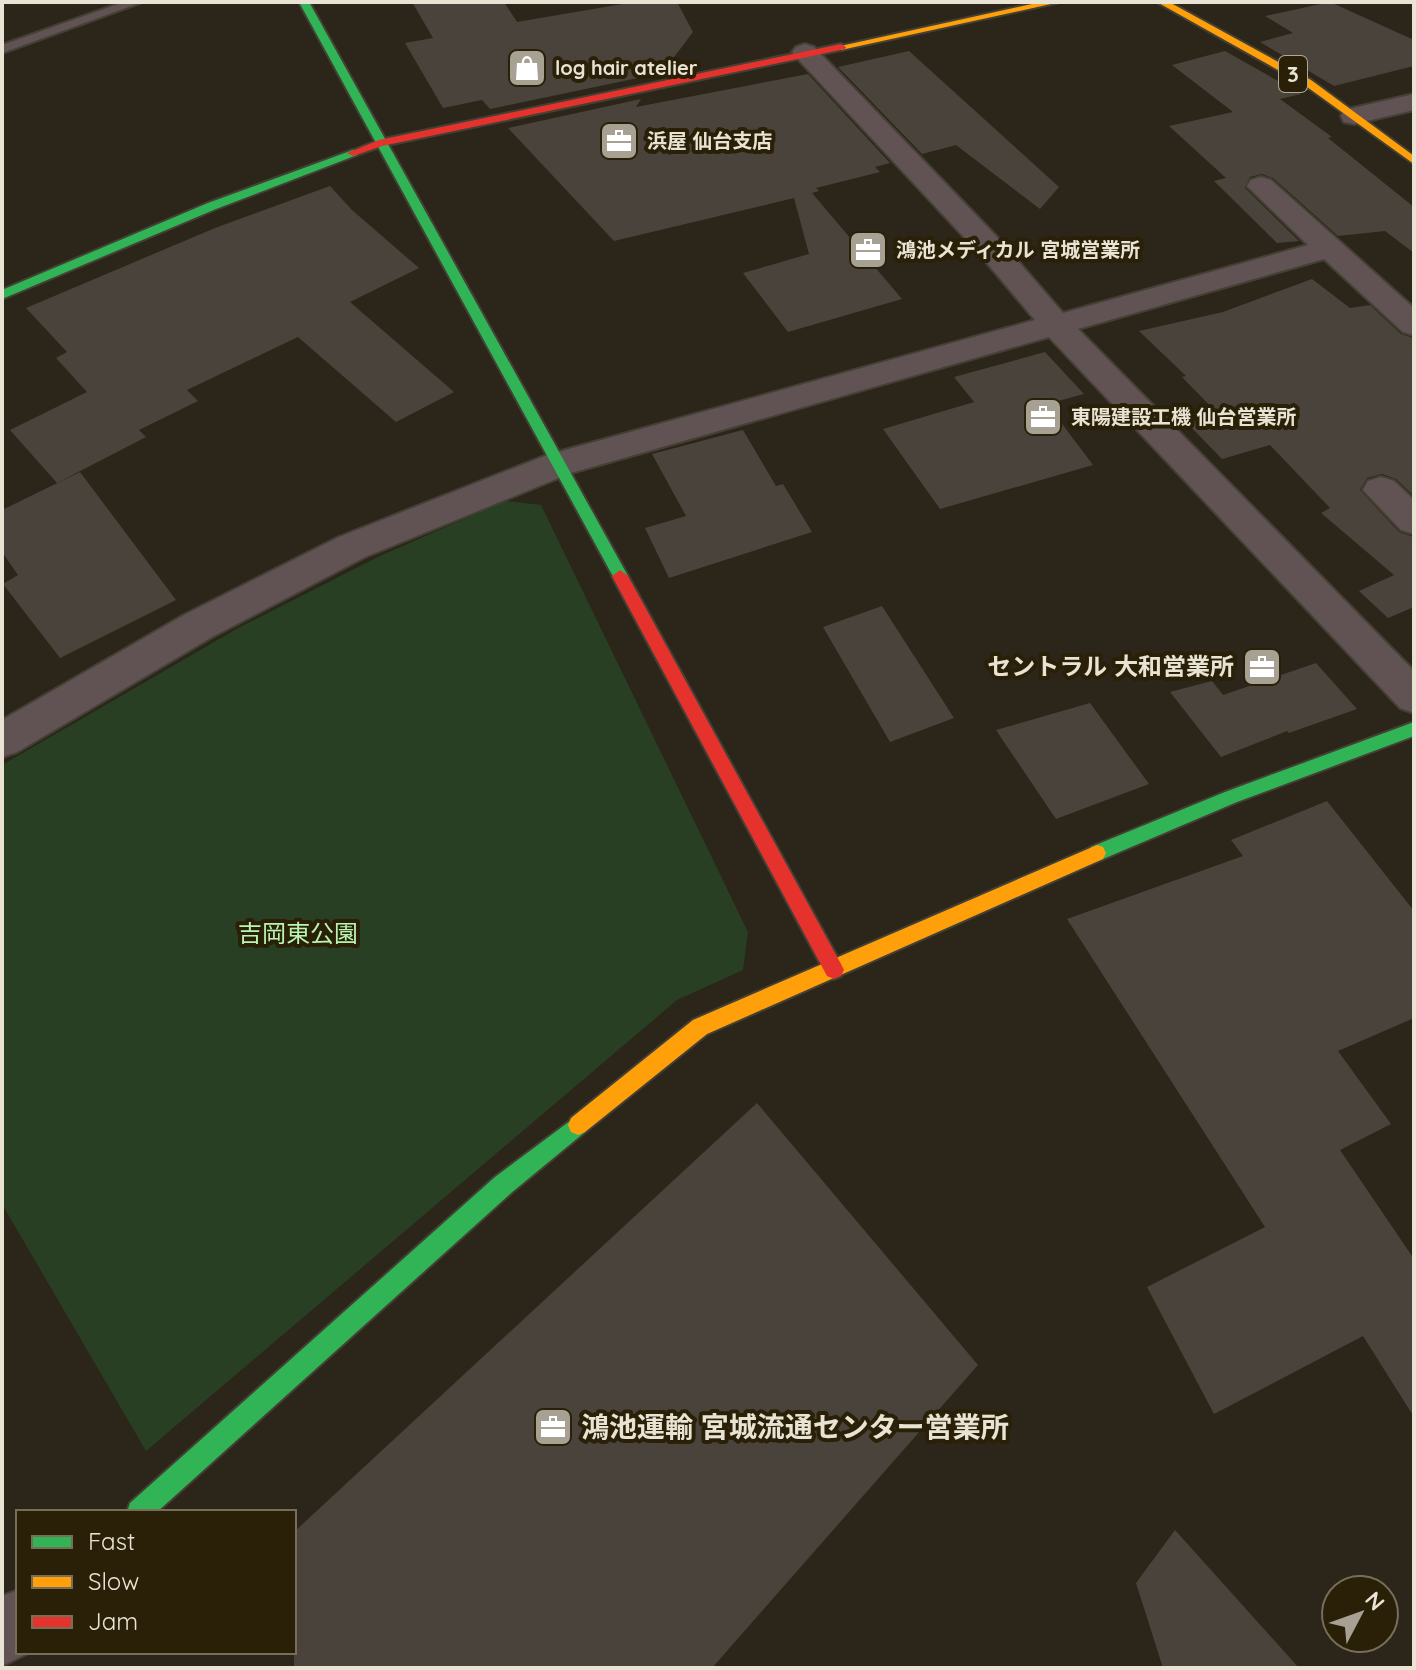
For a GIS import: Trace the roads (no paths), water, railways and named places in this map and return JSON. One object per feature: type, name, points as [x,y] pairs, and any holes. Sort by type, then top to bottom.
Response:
[{"type":"street","points":[[304,2],[834,970]]},
{"type":"street","points":[[2,295],[212,206],[379,143],[1055,2]]},
{"type":"street","name":"3","points":[[1162,2],[1307,82],[1414,161]]},
{"type":"street","points":[[805,52],[987,244],[1055,324],[1414,697]]},
{"type":"street","points":[[1354,116],[1414,102]]},
{"type":"street","points":[[1261,186],[1414,325]]},
{"type":"street","points":[[2,740],[198,626],[352,547],[559,464],[1330,248]]},
{"type":"street","points":[[1381,490],[1414,521]]},
{"type":"street","points":[[141,1510],[503,1185],[700,1027],[834,970],[987,899],[1231,797],[1414,729]]},
{"type":"lane","points":[[2,49],[136,2]]},
{"type":"place","name":"log hair atelier","points":[[527,68]]},
{"type":"place","name":"浜屋 仙台支店","points":[[619,141]]},
{"type":"place","name":"鴻池メディカル 宮城営業所","points":[[868,250]]},
{"type":"place","name":"東陽建設工機 仙台営業所","points":[[1043,417]]},
{"type":"place","name":"セントラル 大和営業所","points":[[1262,667]]},
{"type":"place","name":"鴻池運輸 宮城流通センター営業所","points":[[553,1427]]},
{"type":"park label","name":"吉岡東公園","points":[[298,934]]}]
